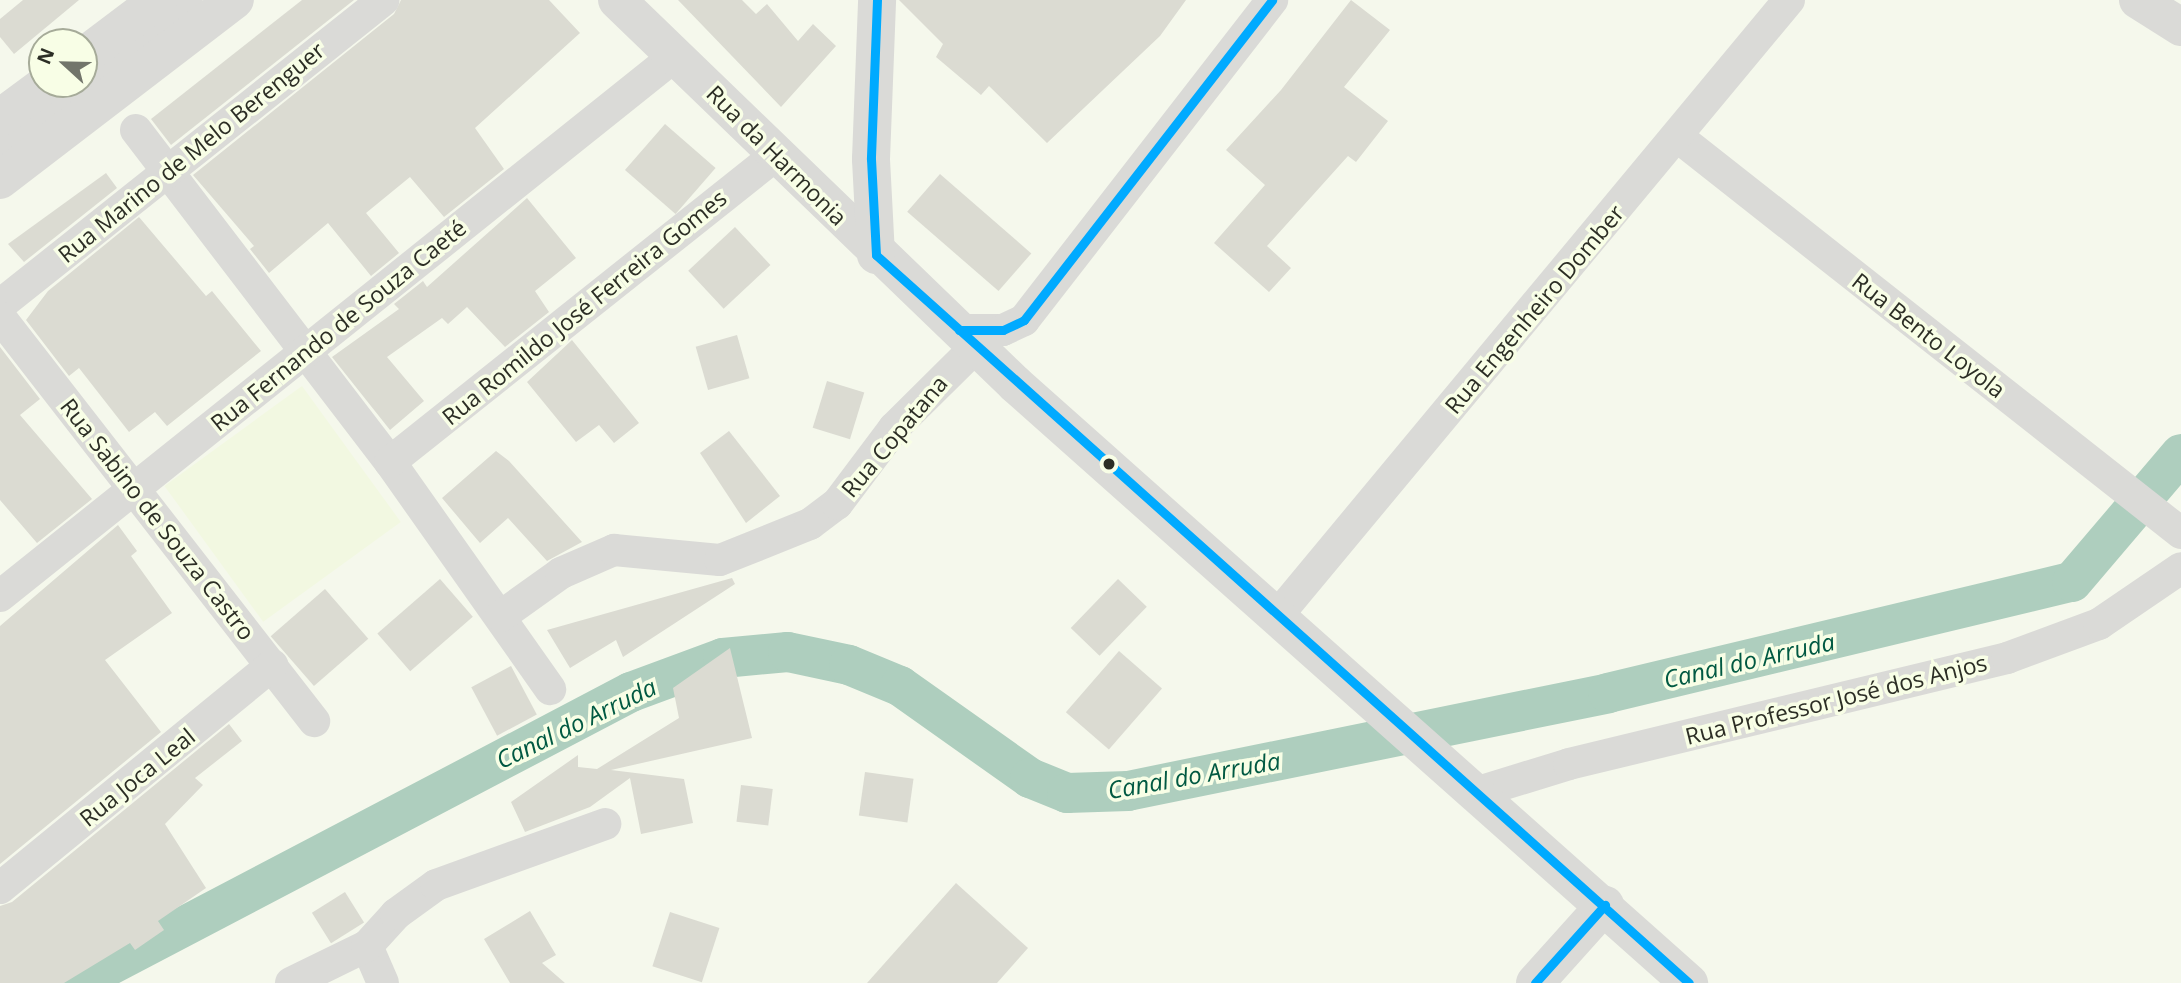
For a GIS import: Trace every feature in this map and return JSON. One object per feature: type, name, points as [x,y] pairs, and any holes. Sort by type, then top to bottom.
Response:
[{"type":"main road","points":[[0,180],[235,0]]},
{"type":"main road","name":"Rua da Harmonia","points":[[617,0],[778,153],[876,255],[1015,384],[1363,695],[1605,905],[1689,983]]},
{"type":"main road","points":[[876,255],[871,159],[877,0]]},
{"type":"main road","points":[[2138,0],[2181,27]]},
{"type":"main road","points":[[98,46],[165,1]]},
{"type":"main road","points":[[0,118],[28,97]]},
{"type":"main road","points":[[1535,983],[1605,905]]},
{"type":"street","points":[[0,167],[214,0]]},
{"type":"street","name":"Rua Marino de Melo Berenguer","points":[[0,305],[383,0]]},
{"type":"street","points":[[1015,384],[1013,342],[1024,320],[1272,0]]},
{"type":"street","name":"Rua Engenheiro Domber","points":[[1277,616],[1678,137],[1789,0]]},
{"type":"street","points":[[0,149],[165,1]]},
{"type":"street","name":"Rua Fernando de Souza Caeté","points":[[0,596],[676,55]]},
{"type":"street","points":[[136,130],[390,461],[550,688]]},
{"type":"street","name":"Rua Bento Loyola","points":[[1678,137],[2181,533]]},
{"type":"street","name":"Rua Romildo José Ferreira Gomes","points":[[390,461],[778,153]]},
{"type":"street","name":"Rua Sabino de Souza Castro","points":[[0,317],[314,722]]},
{"type":"street","points":[[968,338],[1003,330],[1024,320]]},
{"type":"street","name":"Rua Copatana","points":[[501,616],[561,573],[614,550],[720,559],[810,524],[837,504],[894,428],[968,338]]},
{"type":"street","name":"Rua Professor José dos Anjos","points":[[1475,793],[1569,764],[2007,658],[2099,624],[2181,568]]},
{"type":"street","name":"Rua Joca Leal","points":[[0,888],[272,665]]},
{"type":"street","points":[[291,983],[367,946],[396,914],[436,885],[606,824]]},
{"type":"street","points":[[367,946],[383,983]]},
{"type":"shaded area","points":[[302,386],[401,522],[263,622],[164,486]]},
{"type":"building","points":[[23,0],[79,0],[45,28],[28,28],[28,42],[14,54],[0,37],[0,19]]},
{"type":"building","points":[[302,0],[354,0],[171,145],[151,119]]},
{"type":"building","points":[[401,0],[549,0],[580,33],[475,128],[504,169],[444,217],[410,177],[366,213],[399,253],[371,276],[328,223],[269,273],[250,249],[254,246],[193,175],[394,14]]},
{"type":"building","points":[[678,0],[742,0],[756,14],[767,4],[798,41],[813,24],[836,46],[781,107]]},
{"type":"building","points":[[899,0],[1186,0],[1160,36],[1047,143],[989,86],[981,95],[936,57],[943,44]]},
{"type":"building","points":[[1351,0],[1390,30],[1344,87],[1388,121],[1356,162],[1348,156],[1267,246],[1291,268],[1269,292],[1214,243],[1265,185],[1226,150],[1281,90]]},
{"type":"building","points":[[665,124],[716,168],[676,214],[625,170]]},
{"type":"building","points":[[106,173],[117,188],[24,262],[8,244]]},
{"type":"building","points":[[940,174],[1031,253],[999,291],[907,212]]},
{"type":"building","points":[[527,198],[576,258],[535,291],[549,312],[505,347],[467,307],[448,324],[442,318],[387,357],[424,401],[390,430],[332,357],[399,309],[394,304],[423,281],[427,287]]},
{"type":"building","points":[[139,217],[206,296],[212,291],[261,351],[167,426],[155,412],[129,432],[79,368],[69,376],[26,320],[48,291]]},
{"type":"building","points":[[735,227],[770,265],[724,309],[688,271]]},
{"type":"building","points":[[737,335],[749,378],[708,390],[696,347]]},
{"type":"building","points":[[572,340],[639,423],[614,443],[599,425],[576,442],[527,382]]},
{"type":"building","points":[[0,347],[40,399],[20,415],[92,499],[37,543],[0,500]]},
{"type":"building","points":[[827,381],[864,392],[850,439],[813,428]]},
{"type":"building","points":[[729,431],[780,496],[746,523],[700,453]]},
{"type":"building","points":[[496,451],[509,461],[582,542],[547,561],[508,518],[480,543],[442,498]]},
{"type":"building","points":[[118,525],[137,551],[131,556],[172,613],[105,660],[161,732],[0,864],[0,626]]},
{"type":"building","points":[[732,578],[735,584],[623,657],[616,640],[570,668],[547,630]]},
{"type":"building","points":[[440,579],[473,617],[410,671],[377,633]]},
{"type":"building","points":[[1118,579],[1147,607],[1100,656],[1071,628]]},
{"type":"building","points":[[325,589],[368,639],[314,686],[271,636]]},
{"type":"building","points":[[730,648],[752,738],[611,770],[684,779],[693,823],[641,834],[630,778],[590,807],[525,832],[511,802],[578,755],[578,767],[597,769],[679,718],[673,688]]},
{"type":"building","points":[[1119,651],[1162,688],[1109,750],[1066,712]]},
{"type":"building","points":[[511,666],[537,715],[497,736],[471,687]]},
{"type":"building","points":[[229,724],[242,741],[195,778],[203,785],[165,824],[206,888],[158,921],[164,930],[135,950],[130,943],[64,983],[0,983],[0,906],[12,902]]},
{"type":"building","points":[[865,772],[914,779],[907,822],[859,816]]},
{"type":"building","points":[[741,785],[773,789],[768,826],[736,822]]},
{"type":"building","points":[[956,883],[1028,948],[997,983],[867,983]]},
{"type":"building","points":[[345,892],[364,923],[331,943],[312,913]]},
{"type":"building","points":[[530,911],[556,955],[542,963],[565,983],[510,983],[484,939]]},
{"type":"building","points":[[670,912],[719,928],[702,982],[652,966]]},
{"type":"waterway","name":"Canal do Arruda","points":[[76,983],[631,692],[723,658],[788,652],[849,665],[900,686],[1030,778],[1067,793],[1128,791],[1608,693],[2072,582],[2181,454]]},
{"type":"transit line","points":[[877,0],[871,159],[876,255],[1689,983]]},
{"type":"transit line","points":[[959,330],[1003,330],[1024,320],[1272,0]]},
{"type":"transit line","points":[[1535,983],[1605,905]]}]
